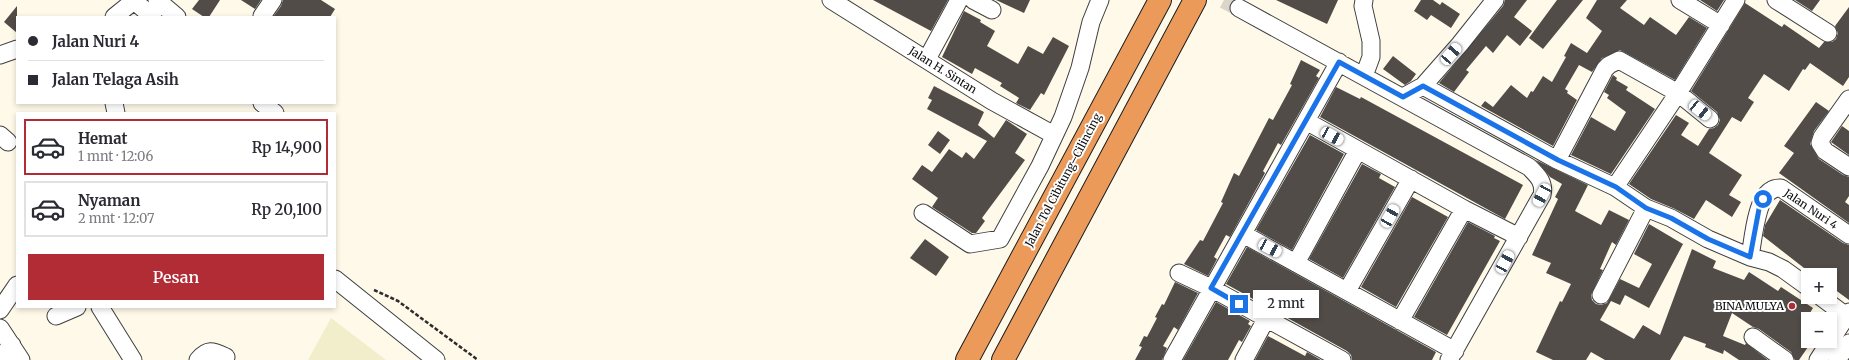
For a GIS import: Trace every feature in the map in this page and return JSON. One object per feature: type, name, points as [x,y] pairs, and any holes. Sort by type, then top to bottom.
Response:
[{"type":"highway","name":"Jalan Tol Cibitung–Cilincing","points":[[967,360],[1160,0]]},
{"type":"highway","points":[[1002,360],[1195,0]]},
{"type":"street","points":[[115,16],[134,0],[152,16]]},
{"type":"street","points":[[157,0],[176,16]]},
{"type":"street","points":[[262,16],[273,0]]},
{"type":"street","name":"Jalan H. Sintan","points":[[837,0],[930,54],[992,101],[1054,135]]},
{"type":"street","points":[[930,54],[959,0]]},
{"type":"street","points":[[973,0],[992,10]]},
{"type":"street","points":[[923,214],[970,244],[1000,239],[1040,166],[1063,116],[1080,68],[1090,22],[1100,0]]},
{"type":"street","points":[[1403,97],[1423,86],[1460,44],[1495,0]]},
{"type":"street","points":[[1680,0],[1721,25]]},
{"type":"street","points":[[1616,187],[1678,93],[1736,0]]},
{"type":"street","points":[[1776,0],[1828,33]]},
{"type":"street","points":[[1360,2],[1371,41],[1370,57],[1364,76]]},
{"type":"street","points":[[1240,8],[1529,167],[1540,178],[1544,190],[1452,357],[1400,321],[1347,290],[1243,234]]},
{"type":"street","points":[[0,55],[16,49]]},
{"type":"street","points":[[1558,160],[1604,69],[1619,60],[1678,93],[1710,119]]},
{"type":"street","points":[[1172,360],[1339,62]]},
{"type":"street","points":[[1423,86],[1558,160],[1616,187],[1646,208],[1671,218],[1708,239],[1750,257],[1770,262],[1801,282]]},
{"type":"street","points":[[1849,99],[1822,137],[1820,144],[1825,151],[1849,167]]},
{"type":"street","points":[[263,104],[274,112]]},
{"type":"street","points":[[277,104],[286,112]]},
{"type":"street","points":[[1306,121],[1464,209],[1519,237]]},
{"type":"street","points":[[1296,263],[1358,150]]},
{"type":"street","points":[[1347,290],[1411,179]]},
{"type":"street","name":"Jalan Nuri 4","points":[[1750,257],[1759,209],[1763,199],[1771,190],[1781,188],[1849,235]]},
{"type":"street","points":[[1601,295],[1646,208]]},
{"type":"street","points":[[1400,321],[1464,209]]},
{"type":"street","points":[[1179,273],[1211,288],[1342,360]]},
{"type":"street","points":[[336,280],[436,360]]},
{"type":"street","points":[[0,310],[16,286]]},
{"type":"street","points":[[1818,360],[1848,315],[1832,304]]},
{"type":"street","points":[[56,316],[75,308]]},
{"type":"street","points":[[101,308],[133,360]]},
{"type":"street","points":[[1244,360],[1266,319]]},
{"type":"street","points":[[0,328],[22,360]]},
{"type":"street","points":[[1753,337],[1785,360]]},
{"type":"street","points":[[1837,360],[1849,343]]},
{"type":"street","points":[[0,358],[12,345]]},
{"type":"street","points":[[198,360],[208,351],[215,352],[226,357]]},
{"type":"path","points":[[370,288],[398,300],[478,360]]},
{"type":"shaded area","points":[[331,318],[386,360],[308,360]]},
{"type":"building","points":[[199,0],[220,0],[210,16],[202,16],[192,9]]},
{"type":"building","points":[[241,0],[261,0],[255,9]]},
{"type":"building","points":[[283,0],[321,0],[335,9],[331,16],[274,16],[281,6]]},
{"type":"building","points":[[873,0],[948,0],[931,31]]},
{"type":"building","points":[[996,0],[1030,0],[1024,13]]},
{"type":"building","points":[[1276,0],[1338,0],[1327,24]]},
{"type":"building","points":[[1421,0],[1433,0],[1440,5],[1442,2],[1460,14],[1451,28],[1431,15],[1427,20],[1414,11]]},
{"type":"building","points":[[1505,0],[1527,0],[1514,17],[1532,31],[1520,46],[1507,35],[1493,53],[1486,46],[1466,70],[1469,72],[1454,92],[1439,83],[1503,6]]},
{"type":"building","points":[[1557,0],[1583,0],[1543,49],[1529,38]]},
{"type":"building","points":[[1597,0],[1627,0],[1620,8],[1644,25],[1650,17],[1676,35],[1689,17],[1707,28],[1675,80],[1620,50],[1602,58],[1592,72],[1579,65],[1565,89],[1568,91],[1567,93],[1577,100],[1553,146],[1481,106],[1485,101],[1493,107],[1511,85],[1527,98],[1531,91],[1533,92],[1543,76],[1552,82],[1566,57],[1564,56],[1571,43],[1587,53],[1602,31],[1586,18]]},
{"type":"building","points":[[1700,0],[1724,0],[1717,11]]},
{"type":"building","points":[[1795,0],[1820,0],[1812,11]]},
{"type":"building","points":[[1745,3],[1782,27],[1784,24],[1819,48],[1824,42],[1832,42],[1836,39],[1838,33],[1835,26],[1849,7],[1849,77],[1843,86],[1810,63],[1805,70],[1803,69],[1789,91],[1764,74],[1748,98],[1754,102],[1741,122],[1732,117],[1709,153],[1742,175],[1729,195],[1741,202],[1732,217],[1706,200],[1694,219],[1651,199],[1629,184],[1676,115],[1689,123],[1681,135],[1698,146],[1709,129],[1718,125],[1720,120],[1717,112],[1691,91]]},
{"type":"building","points":[[17,6],[16,32],[4,22]]},
{"type":"building","points":[[964,11],[981,20],[980,22],[995,31],[987,46],[1018,64],[1028,46],[1043,54],[1053,37],[1069,46],[1044,95],[1041,93],[1030,110],[1016,103],[1019,98],[1000,86],[1002,83],[975,68],[972,74],[942,57]]},
{"type":"building","points":[[1393,56],[1416,74],[1411,81],[1405,85],[1383,69]]},
{"type":"building","points":[[1301,60],[1320,70],[1316,76],[1319,78],[1281,145],[1278,143],[1263,171],[1265,173],[1230,237],[1226,235],[1214,257],[1217,259],[1208,276],[1184,264],[1200,240],[1203,241],[1223,203],[1221,202],[1234,173],[1239,176],[1269,118],[1273,120],[1292,85],[1290,84]]},
{"type":"building","points":[[1613,75],[1617,78],[1616,80],[1628,87],[1626,90],[1655,109],[1611,174],[1571,155],[1591,117],[1615,131],[1626,112],[1607,98],[1609,95],[1604,92]]},
{"type":"building","points":[[934,86],[984,112],[978,125],[994,138],[1006,120],[1027,134],[1015,153],[1025,160],[982,218],[985,221],[976,233],[972,233],[932,207],[938,198],[912,179],[922,165],[932,172],[949,149],[962,158],[966,152],[974,159],[987,141],[927,109],[932,100],[928,98]]},
{"type":"building","points":[[1336,87],[1360,99],[1361,97],[1523,185],[1505,219],[1320,117]]},
{"type":"building","points":[[1816,102],[1829,111],[1814,131],[1810,144],[1819,159],[1843,175],[1849,177],[1849,196],[1845,202],[1849,205],[1849,223],[1779,173],[1794,153],[1784,146]]},
{"type":"building","points":[[1842,126],[1849,131],[1849,155],[1831,142]]},
{"type":"building","points":[[938,131],[950,140],[940,154],[928,145]]},
{"type":"building","points":[[1310,135],[1344,154],[1292,250],[1256,230]]},
{"type":"building","points":[[1536,160],[1588,185],[1575,211],[1601,225],[1609,210],[1629,220],[1616,245],[1612,242],[1600,269],[1603,270],[1591,295],[1592,300],[1596,304],[1601,305],[1607,303],[1620,279],[1639,288],[1652,264],[1634,254],[1649,224],[1683,244],[1649,308],[1625,295],[1620,305],[1611,301],[1600,320],[1634,339],[1643,325],[1660,335],[1692,249],[1716,261],[1713,268],[1744,280],[1749,272],[1778,291],[1781,287],[1801,300],[1801,304],[1807,304],[1813,308],[1810,312],[1801,312],[1801,348],[1807,348],[1799,360],[1795,360],[1791,352],[1759,329],[1753,327],[1732,313],[1723,336],[1745,345],[1746,343],[1768,360],[1739,360],[1724,350],[1723,354],[1705,347],[1706,344],[1684,336],[1670,360],[1605,360],[1591,352],[1586,360],[1553,360],[1536,352],[1560,301],[1562,302],[1571,284],[1546,273],[1551,263],[1532,255],[1558,199],[1555,197],[1562,184],[1550,177]]},
{"type":"building","points":[[1362,164],[1381,174],[1379,178],[1395,187],[1343,278],[1309,259]]},
{"type":"building","points":[[1412,197],[1448,217],[1396,307],[1361,287]]},
{"type":"building","points":[[1780,200],[1843,243],[1849,245],[1849,300],[1837,291],[1837,268],[1804,268],[1763,236],[1765,225]]},
{"type":"building","points":[[1468,222],[1495,236],[1494,238],[1500,241],[1447,335],[1414,317]]},
{"type":"building","points":[[925,239],[949,257],[936,276],[910,258]]},
{"type":"building","points":[[1247,247],[1436,352],[1432,360],[1352,360],[1351,355],[1347,351],[1226,284]]},
{"type":"building","points":[[1175,282],[1198,293],[1178,330],[1174,327],[1163,346],[1167,348],[1162,360],[1135,360],[1142,347],[1139,346],[1144,336],[1147,337],[1157,318],[1155,317],[1162,304],[1164,305]]},
{"type":"building","points":[[1216,302],[1250,321],[1248,324],[1251,326],[1242,342],[1239,340],[1228,360],[1183,360]]},
{"type":"building","points":[[1268,336],[1305,356],[1307,352],[1321,360],[1255,360]]},
{"type":"tunnel","points":[[1224,0],[1239,8]]},
{"type":"place","name":"BINA MULYA","points":[[1792,306]]},
{"type":"route","points":[[1239,304],[1211,288],[1243,234],[1339,62],[1403,97],[1423,86],[1558,160],[1616,187],[1646,208],[1671,218],[1708,239],[1750,257],[1759,209],[1763,199]]}]
